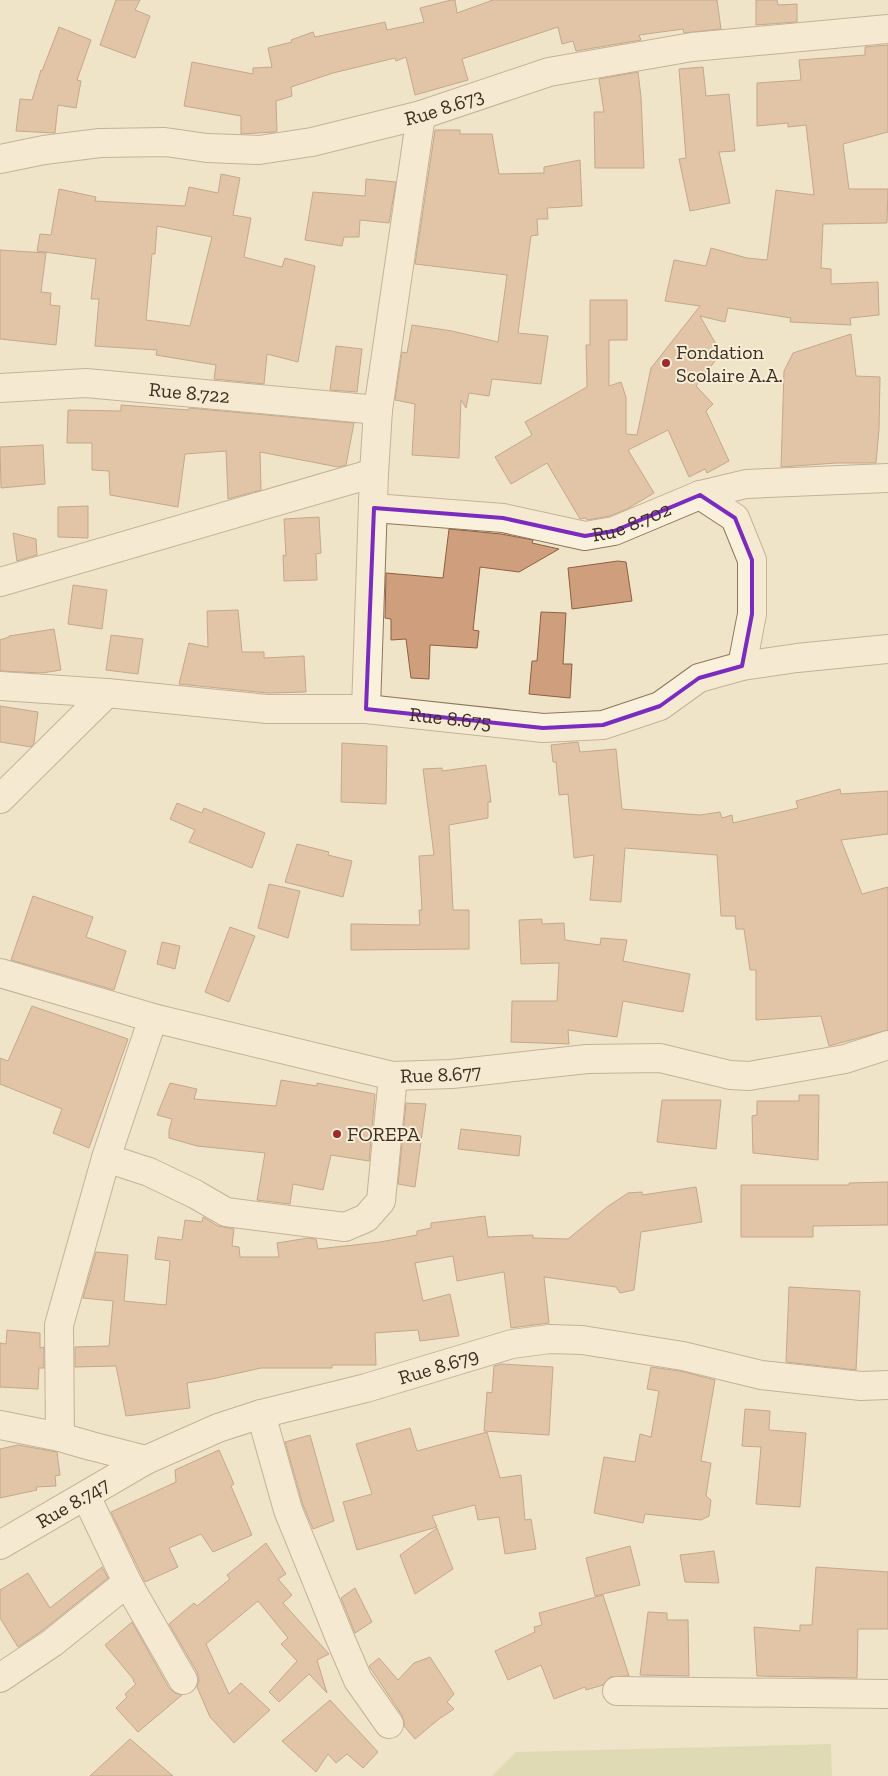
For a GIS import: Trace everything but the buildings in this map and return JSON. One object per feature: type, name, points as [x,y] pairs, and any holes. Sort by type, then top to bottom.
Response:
[{"type":"street","name":"Rue 8.673","points":[[0,159],[44,150],[100,143],[164,142],[208,148],[258,150],[312,142],[421,115],[549,72],[692,47],[888,29]]},
{"type":"street","points":[[366,709],[374,472],[378,410],[421,115]]},
{"type":"street","name":"Rue 8.722","points":[[0,388],[42,387],[86,382],[378,410]]},
{"type":"street","points":[[0,582],[374,472]]},
{"type":"street","name":"Rue 8.702","points":[[374,508],[503,518],[585,536],[614,531],[700,495],[746,484],[888,478]]},
{"type":"street","points":[[700,495],[735,518],[752,560],[752,614],[742,666]]},
{"type":"street","name":"Rue 8.675","points":[[0,686],[107,693],[267,709],[366,709],[543,728],[603,725],[660,706],[699,678],[742,666],[797,658],[888,649]]},
{"type":"street","points":[[0,799],[107,693]]},
{"type":"street","name":"Rue 8.677","points":[[0,973],[153,1018],[392,1076],[452,1074],[587,1059],[660,1058],[730,1075],[749,1076],[845,1060],[888,1045]]},
{"type":"street","points":[[60,1437],[59,1325],[106,1158],[153,1018]]},
{"type":"street","points":[[106,1158],[149,1172],[195,1194],[226,1212],[345,1227],[366,1218],[381,1201],[392,1076]]},
{"type":"street","name":"Rue 8.679","points":[[146,1460],[218,1428],[261,1414],[366,1388],[512,1344],[550,1339],[582,1340],[683,1356],[761,1375],[861,1386],[888,1385]]},
{"type":"street","points":[[261,1414],[288,1510],[332,1619],[358,1680],[389,1724]]},
{"type":"street","points":[[0,1425],[60,1437],[146,1460]]},
{"type":"street","name":"Rue 8.747","points":[[0,1545],[146,1460]]},
{"type":"street","points":[[86,1496],[128,1584],[183,1680]]},
{"type":"street","points":[[0,1678],[52,1643],[128,1584]]},
{"type":"street","points":[[617,1691],[888,1694]]},
{"type":"highlighted area","points":[[700,495],[735,518],[752,560],[752,614],[742,666],[699,678],[660,706],[603,725],[543,728],[366,709],[374,508],[503,518],[585,536],[614,531]]},
{"type":"green space","points":[[831,1744],[832,1776],[492,1776],[516,1752]]},
{"type":"place","name":"Fondation Scolaire A.A.","points":[[666,363]]},
{"type":"place","name":"FOREPA","points":[[337,1134]]}]
